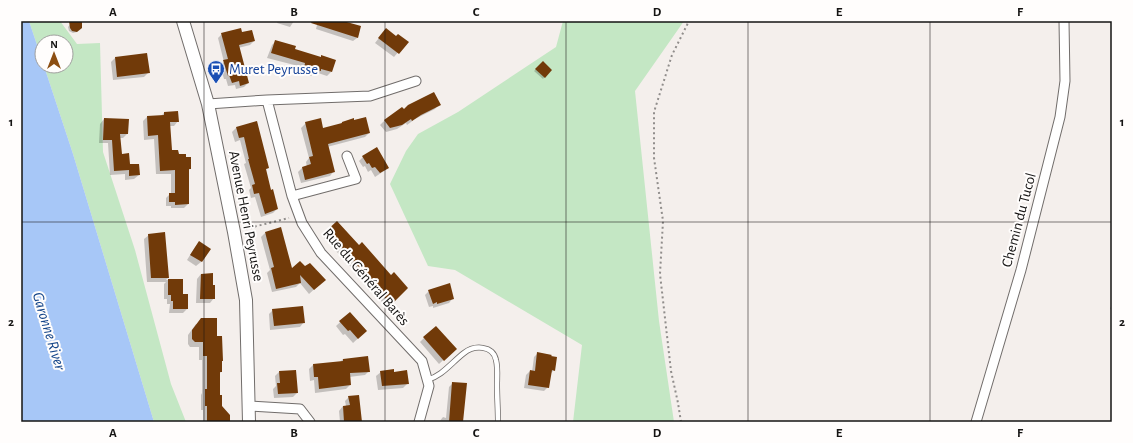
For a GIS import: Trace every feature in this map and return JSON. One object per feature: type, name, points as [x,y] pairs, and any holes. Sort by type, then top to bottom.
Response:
[{"type":"street","name":"Avenue Henri Peyrusse","points":[[184,21],[208,104],[246,300],[250,406],[249,422]]},
{"type":"street","name":"Chemin du Tucol","points":[[976,422],[1021,270],[1060,117],[1065,81],[1064,21]]},
{"type":"street","points":[[208,104],[370,96],[416,81]]},
{"type":"street","name":"Rue du Général Barès","points":[[267,100],[292,196],[298,216],[302,223],[321,253],[422,361],[429,386],[419,422]]},
{"type":"street","points":[[292,196],[356,179],[347,156]]},
{"type":"street","points":[[250,406],[300,409],[310,422]]},
{"type":"lane","points":[[427,380],[435,378],[469,349],[482,348],[489,350],[496,359],[498,422]]},
{"type":"path","points":[[681,422],[671,371],[660,274],[663,221],[654,158],[654,112],[672,56],[689,21]]},
{"type":"path","points":[[234,232],[298,216]]},
{"type":"green space","points":[[29,21],[60,21],[70,34],[34,34],[34,36]]},
{"type":"green space","points":[[563,21],[684,21],[635,91],[659,321],[674,422],[573,422],[582,345],[455,270],[428,266],[390,184],[406,151],[418,134],[458,112],[556,47]]},
{"type":"green space","points":[[74,40],[77,44],[100,43],[103,152],[135,250],[171,384],[186,422],[154,422],[73,154],[47,74],[74,74]]},
{"type":"water","name":"Garonne River","points":[[21,21],[29,21],[34,36],[34,74],[47,74],[73,154],[154,422],[21,422]]},
{"type":"building","points":[[69,21],[82,21],[82,28],[77,32],[72,31]]},
{"type":"building","points":[[312,21],[343,21],[361,26],[358,38],[311,23]]},
{"type":"building","points":[[241,28],[242,32],[252,30],[255,41],[239,45],[249,83],[240,86],[239,81],[232,83],[229,75],[228,76],[223,60],[228,59],[221,33]]},
{"type":"building","points":[[386,28],[396,36],[398,34],[409,42],[399,54],[378,38]]},
{"type":"building","points":[[275,40],[296,46],[295,49],[336,60],[332,72],[321,69],[321,71],[317,70],[317,72],[304,68],[305,63],[271,53]]},
{"type":"building","points":[[147,53],[150,73],[117,77],[115,57]]},
{"type":"building","points":[[543,61],[552,70],[545,78],[535,69]]},
{"type":"building","points":[[434,92],[441,105],[412,121],[411,119],[402,125],[390,128],[384,120],[402,107],[404,109],[408,105]]},
{"type":"building","points":[[178,111],[179,122],[170,122],[172,150],[178,150],[179,154],[186,154],[186,157],[191,157],[191,169],[189,169],[189,204],[175,205],[175,202],[169,202],[169,193],[175,193],[175,170],[160,171],[158,135],[148,136],[147,116],[164,115],[164,112]]},
{"type":"building","points":[[366,117],[370,133],[328,144],[335,172],[305,180],[302,167],[311,164],[309,157],[313,156],[305,122],[321,118],[323,128],[354,118],[354,120]]},
{"type":"building","points":[[104,118],[129,119],[128,134],[120,134],[122,154],[129,153],[130,164],[139,164],[140,175],[129,176],[129,170],[114,171],[112,140],[103,140]]},
{"type":"building","points":[[257,121],[269,168],[266,169],[271,190],[273,189],[278,209],[265,214],[259,193],[254,194],[252,185],[255,184],[244,137],[239,138],[236,127]]},
{"type":"building","points":[[377,147],[389,168],[380,173],[375,167],[372,168],[369,163],[367,164],[362,156]]},
{"type":"building","points":[[337,221],[359,245],[362,242],[391,275],[394,272],[408,288],[393,303],[388,297],[386,299],[326,231]]},
{"type":"building","points":[[281,227],[292,268],[300,261],[305,266],[310,263],[326,280],[314,290],[300,275],[301,283],[276,289],[271,268],[274,267],[265,232]]},
{"type":"building","points":[[165,232],[169,278],[151,278],[148,234]]},
{"type":"building","points":[[199,241],[211,249],[202,262],[190,255]]},
{"type":"building","points":[[213,273],[215,299],[200,299],[201,274]]},
{"type":"building","points":[[168,279],[183,279],[183,294],[188,294],[188,309],[173,309],[171,295],[168,295]]},
{"type":"building","points":[[450,283],[454,299],[433,304],[428,290]]},
{"type":"building","points":[[303,306],[305,323],[274,326],[272,309]]},
{"type":"building","points":[[350,312],[367,331],[358,339],[339,321]]},
{"type":"building","points":[[201,318],[217,318],[217,336],[222,336],[223,361],[222,372],[220,372],[220,395],[222,395],[222,406],[230,415],[230,422],[207,422],[205,389],[207,389],[207,356],[203,356],[203,342],[195,342],[192,339],[192,330]]},
{"type":"building","points":[[436,326],[457,349],[444,361],[423,337]]},
{"type":"building","points":[[537,352],[557,357],[555,371],[552,370],[549,388],[528,385],[530,370],[535,371]]},
{"type":"building","points":[[368,356],[370,372],[350,373],[351,385],[319,389],[318,377],[314,377],[313,364],[343,361],[343,359]]},
{"type":"building","points":[[394,369],[394,372],[407,370],[409,384],[382,386],[380,371]]},
{"type":"building","points":[[296,370],[298,393],[278,394],[277,383],[280,383],[279,371]]},
{"type":"building","points":[[452,382],[467,383],[463,422],[449,422]]},
{"type":"building","points":[[359,395],[362,422],[344,422],[343,406],[350,405],[348,396]]},
{"type":"place","name":"Muret Peyrusse","points":[[216,84]]}]
